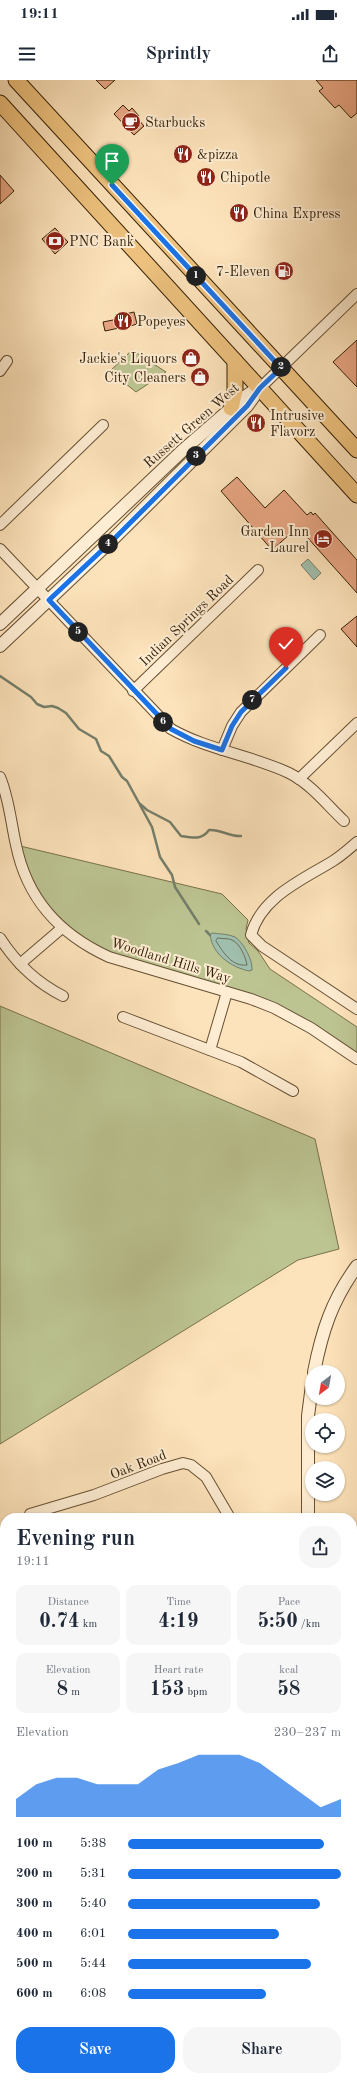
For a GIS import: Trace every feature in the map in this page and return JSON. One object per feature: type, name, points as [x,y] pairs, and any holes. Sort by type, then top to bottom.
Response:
[{"type":"main road","points":[[16,80],[357,450]]},
{"type":"main road","points":[[0,103],[357,495]]},
{"type":"main road","points":[[231,408],[235,390],[235,361]]},
{"type":"street","points":[[260,388],[357,294]]},
{"type":"street","points":[[0,371],[7,361]]},
{"type":"street","name":"Russett Green West","points":[[0,624],[137,492],[231,408],[243,398],[260,388]]},
{"type":"street","name":"Russett Green West","points":[[0,646],[114,539],[247,406],[260,388]]},
{"type":"street","points":[[0,525],[103,425]]},
{"type":"street","points":[[0,549],[133,691],[171,729],[194,741],[288,773],[299,779],[344,821]]},
{"type":"street","name":"Indian Springs Road","points":[[133,691],[258,570]]},
{"type":"street","points":[[222,750],[232,726],[241,712],[320,635]]},
{"type":"street","points":[[299,779],[357,723]]},
{"type":"street","name":"Woodland Hills Way","points":[[0,777],[21,867],[40,903],[62,928],[93,950],[109,957],[251,999],[292,1017],[357,1059]]},
{"type":"street","points":[[357,842],[334,860],[287,888],[275,898],[262,910],[254,922],[251,935],[262,946],[357,1009]]},
{"type":"street","points":[[20,964],[62,928]]},
{"type":"street","points":[[0,938],[20,964],[39,982],[63,996]]},
{"type":"street","points":[[210,1050],[227,992]]},
{"type":"street","points":[[123,1017],[248,1065],[293,1091]]},
{"type":"street","points":[[316,1365],[322,1336],[331,1307],[357,1266]]},
{"type":"street","points":[[308,1513],[308,1416],[309,1405]]},
{"type":"street","name":"Oak Road","points":[[33,1513],[94,1495],[162,1469],[183,1463],[191,1465],[206,1477],[227,1513]]},
{"type":"green space","points":[[132,350],[166,372],[136,392],[110,371]]},
{"type":"green space","points":[[16,845],[222,894],[248,920],[246,929],[249,943],[258,951],[270,969],[357,1027],[357,1058],[291,1017],[93,949],[40,903]]},
{"type":"green space","points":[[0,1006],[315,1139],[339,1249],[298,1260],[0,1444]]},
{"type":"water","points":[[308,559],[321,573],[314,580],[301,565]]},
{"type":"water","points":[[212,933],[230,935],[238,939],[249,956],[252,970],[249,971],[242,969],[224,959],[219,954],[212,942],[210,935]]},
{"type":"building","points":[[96,80],[115,80],[105,89]]},
{"type":"building","points":[[316,80],[357,80],[357,113],[351,118],[339,105],[335,108],[319,91],[323,88]]},
{"type":"building","name":"Starbucks","points":[[123,105],[129,111],[132,108],[139,116],[137,118],[144,126],[134,135],[114,114]]},
{"type":"building","points":[[0,175],[14,191],[0,204]]},
{"type":"building","name":"PNC Bank","points":[[55,228],[68,242],[55,254],[42,239]]},
{"type":"building","name":"Popeyes","points":[[134,312],[137,324],[120,329],[105,331],[103,322],[118,319],[117,316]]},
{"type":"building","points":[[357,340],[357,387],[333,362]]},
{"type":"building","name":"Garden Inn -Laurel","points":[[237,477],[265,508],[284,490],[307,515],[311,512],[313,515],[315,513],[357,560],[357,593],[298,527],[272,550],[221,491]]},
{"type":"building","points":[[357,616],[357,647],[341,629]]},
{"type":"waterway","points":[[0,676],[31,697],[37,704],[44,707],[52,706],[66,713],[79,729],[96,739],[101,751],[109,756],[122,777],[127,781],[139,803],[147,810],[170,822],[181,836],[193,838],[200,837],[209,830],[241,836]]},
{"type":"waterway","points":[[140,805],[152,827],[160,857],[172,875],[175,887],[199,924]]},
{"type":"waterway","points":[[206,931],[210,935]]},
{"type":"place","name":"Starbucks","points":[[131,122]]},
{"type":"place","name":"&pizza","points":[[183,154]]},
{"type":"place","name":"Chipotle","points":[[206,177]]},
{"type":"place","name":"China Express","points":[[239,213]]},
{"type":"place","name":"PNC Bank","points":[[55,241]]},
{"type":"place","name":"7-Eleven","points":[[284,271]]},
{"type":"place","name":"Popeyes","points":[[123,321]]},
{"type":"place","name":"Jackie's Liquors","points":[[191,358]]},
{"type":"place","name":"City Cleaners","points":[[200,377]]},
{"type":"place","name":"Intrusive Flavorz","points":[[256,423]]},
{"type":"place","name":"Garden Inn -Laurel","points":[[323,539]]},
{"type":"route","points":[[112,185],[281,368],[260,388],[247,406],[114,539],[49,600],[133,691],[171,729],[194,741],[222,750],[232,726],[241,712],[286,668]]}]
